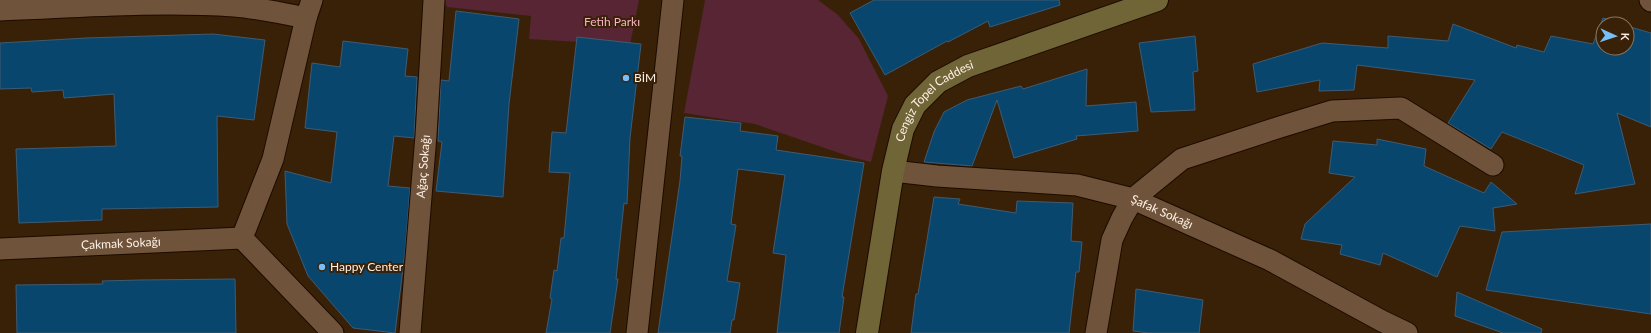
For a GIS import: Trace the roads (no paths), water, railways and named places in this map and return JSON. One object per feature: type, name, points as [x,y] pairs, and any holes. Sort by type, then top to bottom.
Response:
[{"type":"main road","name":"Cengiz Topel Caddesi","points":[[867,333],[893,171],[904,129],[915,105],[938,82],[968,66],[1157,0]]},
{"type":"street","name":"Ağaç Sokağı","points":[[410,333],[426,135],[434,0]]},
{"type":"street","points":[[637,333],[673,0]]},
{"type":"street","points":[[0,10],[144,4],[227,6],[271,11],[309,9],[273,160],[242,238],[333,333]]},
{"type":"street","points":[[1096,333],[1112,240],[1133,199],[1182,159],[1280,126],[1332,111],[1401,108],[1493,165]]},
{"type":"street","name":"Şafak Sokağı","points":[[893,171],[937,176],[1077,184],[1133,199],[1270,260],[1381,327],[1408,333]]},
{"type":"street","name":"Çakmak Sokağı","points":[[0,248],[242,238]]},
{"type":"place","name":"BİM","points":[[626,78]]},
{"type":"place","name":"Happy Center","points":[[322,267]]},
{"type":"park label","name":"Fetih Parkı","points":[[612,22]]}]
